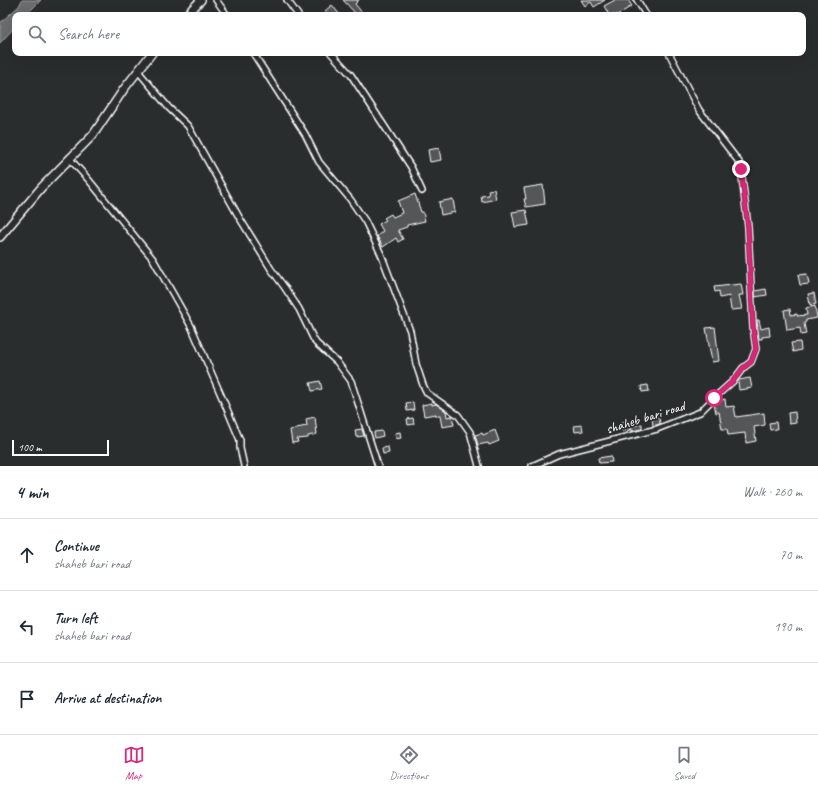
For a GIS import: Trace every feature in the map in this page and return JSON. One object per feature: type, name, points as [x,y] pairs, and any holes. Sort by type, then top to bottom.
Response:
[{"type":"street","points":[[189,12],[201,0]]},
{"type":"street","points":[[216,0],[225,12]]},
{"type":"street","points":[[287,0],[296,12]]},
{"type":"street","points":[[637,0],[644,12]]},
{"type":"street","points":[[0,237],[41,188],[93,135],[124,89],[150,56]]},
{"type":"street","points":[[255,56],[305,134],[319,162],[350,199],[365,221],[381,254],[410,331],[416,364],[423,385],[427,393],[458,415],[470,432],[479,466]]},
{"type":"street","points":[[334,56],[351,75],[411,167],[422,191]]},
{"type":"street","name":"shaheb bari road","points":[[532,466],[559,454],[657,429],[700,412],[733,381],[743,368],[751,362],[754,356],[756,349],[753,327],[748,227],[741,169],[734,156],[699,110],[671,56]]},
{"type":"street","points":[[138,71],[169,108],[188,126],[239,217],[271,269],[299,309],[316,344],[338,362],[352,381],[378,466]]},
{"type":"street","points":[[69,158],[153,259],[169,287],[191,326],[230,416],[240,440],[240,448],[244,466]]},
{"type":"shaded area","points":[[22,0],[41,0],[29,12],[12,12],[19,6]]},
{"type":"shaded area","points":[[12,12],[12,30],[0,43],[0,23]]},
{"type":"building","points":[[343,0],[359,0],[355,4],[362,12],[354,12]]},
{"type":"building","points":[[581,0],[605,0],[594,7],[591,2],[585,6]]},
{"type":"building","points":[[615,0],[628,0],[632,6],[622,12],[607,12],[604,6]]},
{"type":"building","points":[[332,5],[338,12],[326,12],[325,11]]},
{"type":"building","points":[[439,148],[441,160],[430,162],[428,150]]},
{"type":"building","points":[[543,185],[545,204],[526,207],[524,188]]},
{"type":"building","points":[[494,189],[496,199],[482,202],[481,196],[489,195],[488,190]]},
{"type":"building","points":[[415,194],[421,212],[423,212],[425,221],[407,225],[407,227],[398,230],[403,239],[398,242],[396,238],[383,247],[377,236],[383,231],[379,224],[386,220],[384,218],[391,214],[393,217],[402,213],[398,201]]},
{"type":"building","points":[[453,199],[455,212],[441,215],[439,202]]},
{"type":"building","points":[[526,210],[529,225],[515,227],[512,212]]},
{"type":"building","points":[[807,274],[809,284],[800,285],[798,275]]},
{"type":"building","points":[[741,284],[743,295],[739,295],[742,309],[731,310],[729,296],[720,298],[719,291],[715,292],[714,287]]},
{"type":"building","points":[[766,289],[767,295],[755,297],[755,291]]},
{"type":"building","points":[[814,293],[816,304],[810,305],[808,294]]},
{"type":"building","points":[[815,306],[817,318],[806,320],[804,323],[806,334],[801,335],[800,328],[787,330],[784,310],[790,309],[791,315],[807,315],[806,308]]},
{"type":"building","points":[[757,320],[759,320],[761,329],[769,327],[770,336],[759,339]]},
{"type":"building","points":[[715,327],[719,361],[712,362],[706,328]]},
{"type":"building","points":[[800,342],[801,350],[793,352],[791,343]]},
{"type":"building","points":[[750,378],[752,388],[739,390],[738,381]]},
{"type":"building","points":[[320,381],[322,389],[312,391],[310,383]]},
{"type":"building","points":[[648,385],[649,391],[642,392],[641,386]]},
{"type":"building","points":[[725,399],[726,407],[734,406],[736,417],[764,413],[765,425],[754,427],[756,441],[746,443],[745,433],[728,435],[727,429],[722,429],[719,412],[716,413],[714,403]]},
{"type":"building","points":[[413,402],[414,410],[407,411],[406,403]]},
{"type":"building","points":[[432,403],[432,405],[436,404],[446,411],[447,417],[452,416],[454,425],[442,427],[440,416],[436,416],[436,414],[424,416],[422,405]]},
{"type":"building","points":[[795,412],[796,423],[789,424],[788,413]]},
{"type":"building","points":[[315,417],[317,434],[308,436],[308,438],[297,439],[298,442],[292,443],[290,430],[307,426],[306,419]]},
{"type":"building","points":[[659,417],[660,424],[653,426],[652,418]]},
{"type":"building","points":[[413,418],[414,424],[408,425],[407,419]]},
{"type":"building","points":[[628,421],[630,430],[622,431],[621,422]]},
{"type":"building","points":[[776,422],[777,429],[770,430],[769,423]]},
{"type":"building","points":[[642,424],[642,429],[632,431],[631,426]]},
{"type":"building","points":[[582,425],[583,431],[575,432],[574,426]]},
{"type":"building","points":[[362,429],[364,436],[356,437],[355,430]]},
{"type":"building","points":[[495,430],[499,441],[489,445],[488,443],[478,445],[475,435],[482,433],[483,435]]},
{"type":"building","points":[[382,431],[383,436],[375,438],[374,432]]},
{"type":"building","points":[[400,432],[401,438],[396,439],[395,433]]},
{"type":"building","points":[[388,447],[389,453],[383,454],[382,448]]},
{"type":"building","points":[[611,456],[612,462],[599,463],[598,458]]},
{"type":"route","points":[[714,398],[733,381],[743,368],[751,362],[756,349],[753,327],[748,227],[741,169]]}]
